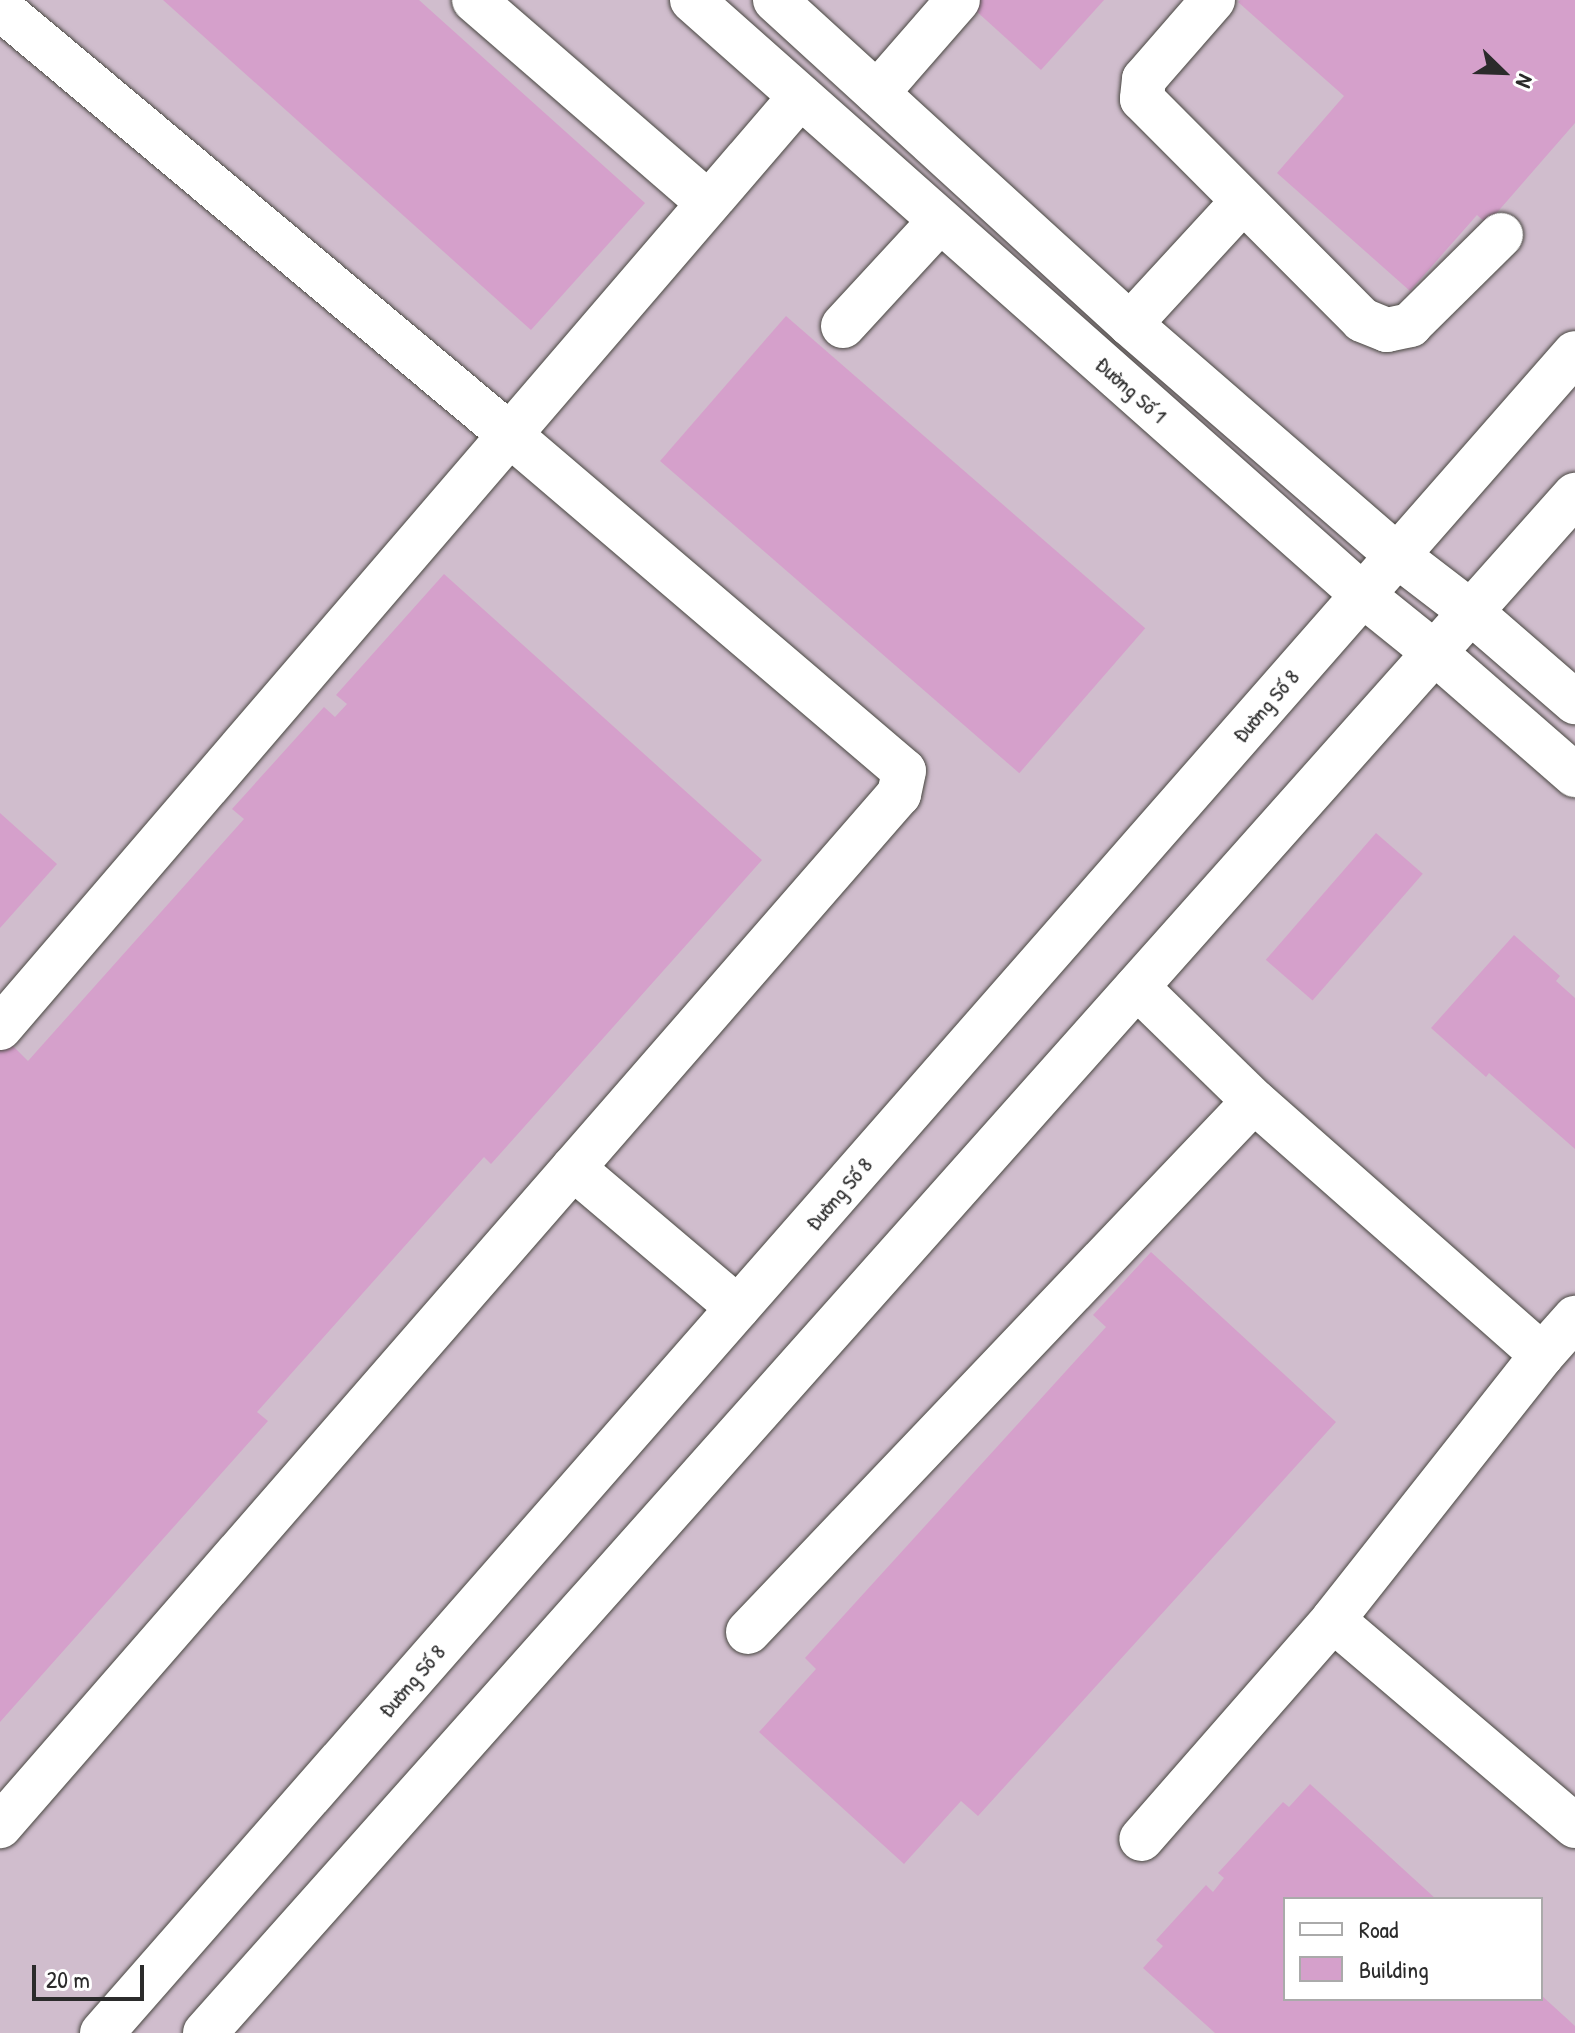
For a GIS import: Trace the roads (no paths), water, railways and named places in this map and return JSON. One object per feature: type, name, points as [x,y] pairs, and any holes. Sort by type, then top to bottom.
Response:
[{"type":"street","points":[[474,0],[708,203]]},
{"type":"street","name":"Đường Số 1","points":[[692,0],[1364,596],[1435,653],[1575,775]]},
{"type":"street","points":[[775,0],[1130,324],[1398,556],[1471,612],[1575,702]]},
{"type":"street","points":[[877,93],[958,0]]},
{"type":"street","points":[[1213,0],[1144,79],[1142,99],[1362,320],[1387,330],[1410,325],[1501,235]]},
{"type":"street","points":[[0,8],[509,434],[904,771],[899,794],[0,1826]]},
{"type":"street","points":[[0,1028],[800,97]]},
{"type":"street","points":[[1130,324],[1243,201]]},
{"type":"street","points":[[843,326],[940,221]]},
{"type":"street","name":"Đường Số 8","points":[[102,2033],[1575,353]]},
{"type":"street","points":[[205,2033],[1575,495]]},
{"type":"street","points":[[1137,987],[1254,1101],[1542,1355]]},
{"type":"street","points":[[748,1632],[1254,1101]]},
{"type":"street","points":[[573,1168],[738,1308]]},
{"type":"street","points":[[1141,1839],[1333,1620],[1542,1355],[1575,1318]]},
{"type":"street","points":[[1333,1620],[1575,1826]]}]
